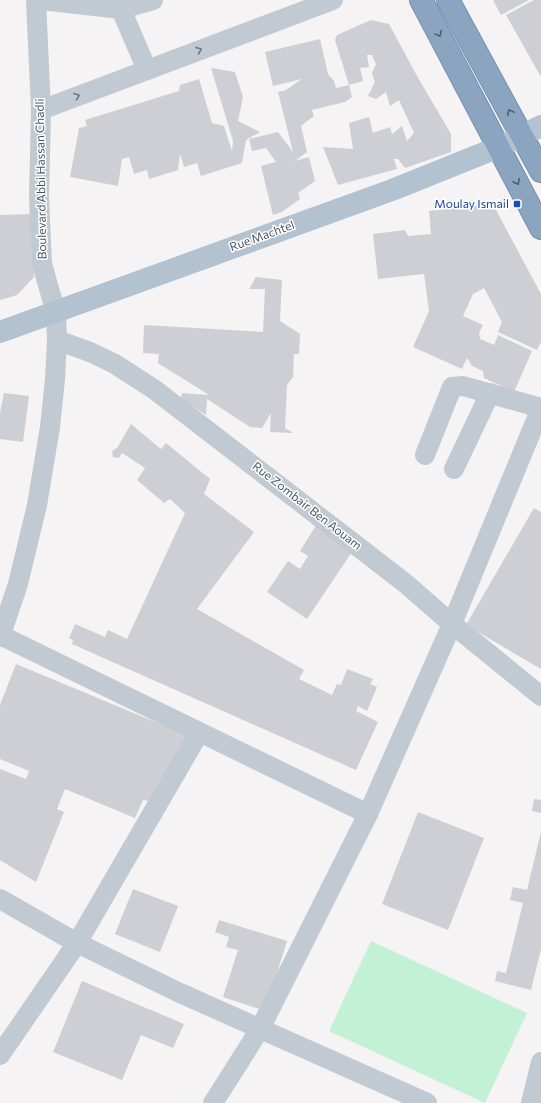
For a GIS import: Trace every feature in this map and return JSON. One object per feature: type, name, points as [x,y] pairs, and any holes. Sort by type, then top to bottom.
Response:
[{"type":"highway","points":[[421,0],[541,228]]},
{"type":"highway","points":[[448,0],[532,131],[541,171]]},
{"type":"main road","name":"Rue Machtel","points":[[0,332],[56,313],[392,190],[499,147],[532,131]]},
{"type":"street","name":"Boulevard Abbi Hassan Chadli","points":[[0,636],[29,541],[42,477],[50,427],[57,340],[56,313],[42,264],[39,197],[41,110],[36,0]]},
{"type":"street","points":[[41,0],[121,9],[153,0]]},
{"type":"street","points":[[41,110],[333,0]]},
{"type":"street","points":[[121,9],[147,70]]},
{"type":"street","name":"Rue Zombair Ben Aouam","points":[[57,340],[90,352],[115,364],[155,390],[406,583],[452,624],[541,696]]},
{"type":"street","points":[[213,1103],[260,1029],[368,814],[452,624],[541,408],[463,386],[452,387],[425,455]]},
{"type":"street","points":[[454,470],[490,393]]},
{"type":"street","points":[[0,636],[368,814]]},
{"type":"street","points":[[0,1055],[77,943],[199,733]]},
{"type":"street","points":[[0,899],[77,943],[260,1029],[427,1103]]},
{"type":"street","points":[[531,1103],[541,1062]]},
{"type":"green space","points":[[371,941],[527,1013],[485,1103],[329,1031]]},
{"type":"building","points":[[493,0],[529,0],[501,15]]},
{"type":"building","points":[[534,0],[541,0],[541,77],[506,15]]},
{"type":"building","points":[[371,20],[389,24],[451,134],[451,152],[405,168],[398,159],[394,159],[397,169],[338,185],[323,147],[353,149],[349,123],[369,117],[373,133],[390,127],[392,134],[402,126],[407,141],[414,133],[399,100],[390,106],[386,92],[376,99],[368,96],[375,82],[372,73],[376,64],[372,55],[367,55],[369,67],[360,68],[363,81],[349,85],[335,40],[337,35]]},
{"type":"building","points":[[320,39],[328,74],[334,81],[336,88],[349,85],[352,97],[345,102],[312,110],[314,116],[301,126],[307,152],[295,161],[309,157],[315,181],[298,193],[300,199],[282,212],[273,215],[261,166],[276,162],[266,148],[252,151],[249,139],[278,132],[293,152],[278,92],[286,90],[302,79],[273,86],[265,52]]},
{"type":"building","points":[[211,68],[235,72],[243,97],[238,121],[260,132],[246,140],[242,163],[201,176],[197,163],[184,167],[180,154],[178,170],[149,179],[147,170],[134,174],[129,157],[122,159],[118,186],[70,177],[79,128],[87,126],[85,120],[179,91],[180,85],[199,79],[212,123],[224,126],[232,151],[233,141]]},
{"type":"building","points":[[484,205],[496,210],[541,294],[541,342],[537,350],[498,332],[502,322],[484,288],[473,294],[463,316],[483,325],[479,333],[480,339],[494,345],[498,335],[532,351],[514,392],[484,378],[483,371],[472,366],[467,358],[462,369],[413,347],[429,311],[424,274],[378,279],[373,234],[405,230],[408,236],[431,234],[429,211]]},
{"type":"building","points":[[32,214],[34,277],[17,295],[0,300],[0,215]]},
{"type":"building","points":[[256,277],[282,280],[280,321],[300,334],[299,354],[294,354],[293,377],[287,385],[285,428],[293,433],[270,432],[271,413],[262,428],[250,427],[207,399],[206,415],[181,399],[182,393],[209,395],[158,363],[159,354],[143,353],[144,325],[263,332],[265,289],[249,289]]},
{"type":"building","points":[[4,393],[29,396],[23,442],[0,439],[0,413]]},
{"type":"building","points":[[131,424],[161,449],[166,443],[210,479],[204,494],[254,532],[197,609],[304,670],[299,679],[332,695],[337,684],[341,685],[347,669],[373,679],[370,684],[377,687],[367,711],[358,706],[356,711],[378,722],[356,770],[72,644],[73,640],[69,638],[75,624],[105,637],[108,630],[127,639],[185,513],[170,499],[164,503],[137,480],[145,468],[122,453],[119,458],[113,457],[112,451],[117,448]]},
{"type":"building","points":[[534,508],[541,512],[541,669],[466,625]]},
{"type":"building","points":[[317,524],[354,549],[307,619],[267,592],[288,561],[300,569],[308,556],[300,551]]},
{"type":"building","points":[[16,664],[189,736],[155,802],[143,800],[135,818],[65,789],[57,809],[64,812],[36,882],[0,860],[0,769],[26,779],[29,771],[0,759],[0,705]]},
{"type":"building","points":[[534,799],[541,800],[541,813],[532,811]]},
{"type":"building","points":[[418,812],[484,838],[448,930],[382,904]]},
{"type":"building","points":[[541,832],[541,949],[531,990],[495,981],[497,971],[506,973],[523,903],[510,900],[513,887],[527,890]]},
{"type":"building","points":[[133,889],[178,906],[160,952],[115,934]]},
{"type":"building","points":[[219,920],[287,941],[265,1011],[223,997],[238,950],[226,947],[229,937],[215,932]]},
{"type":"building","points":[[82,981],[184,1024],[173,1048],[141,1035],[122,1080],[53,1052]]},
{"type":"place","name":"Moulay Ismail","points":[[517,204]]}]
